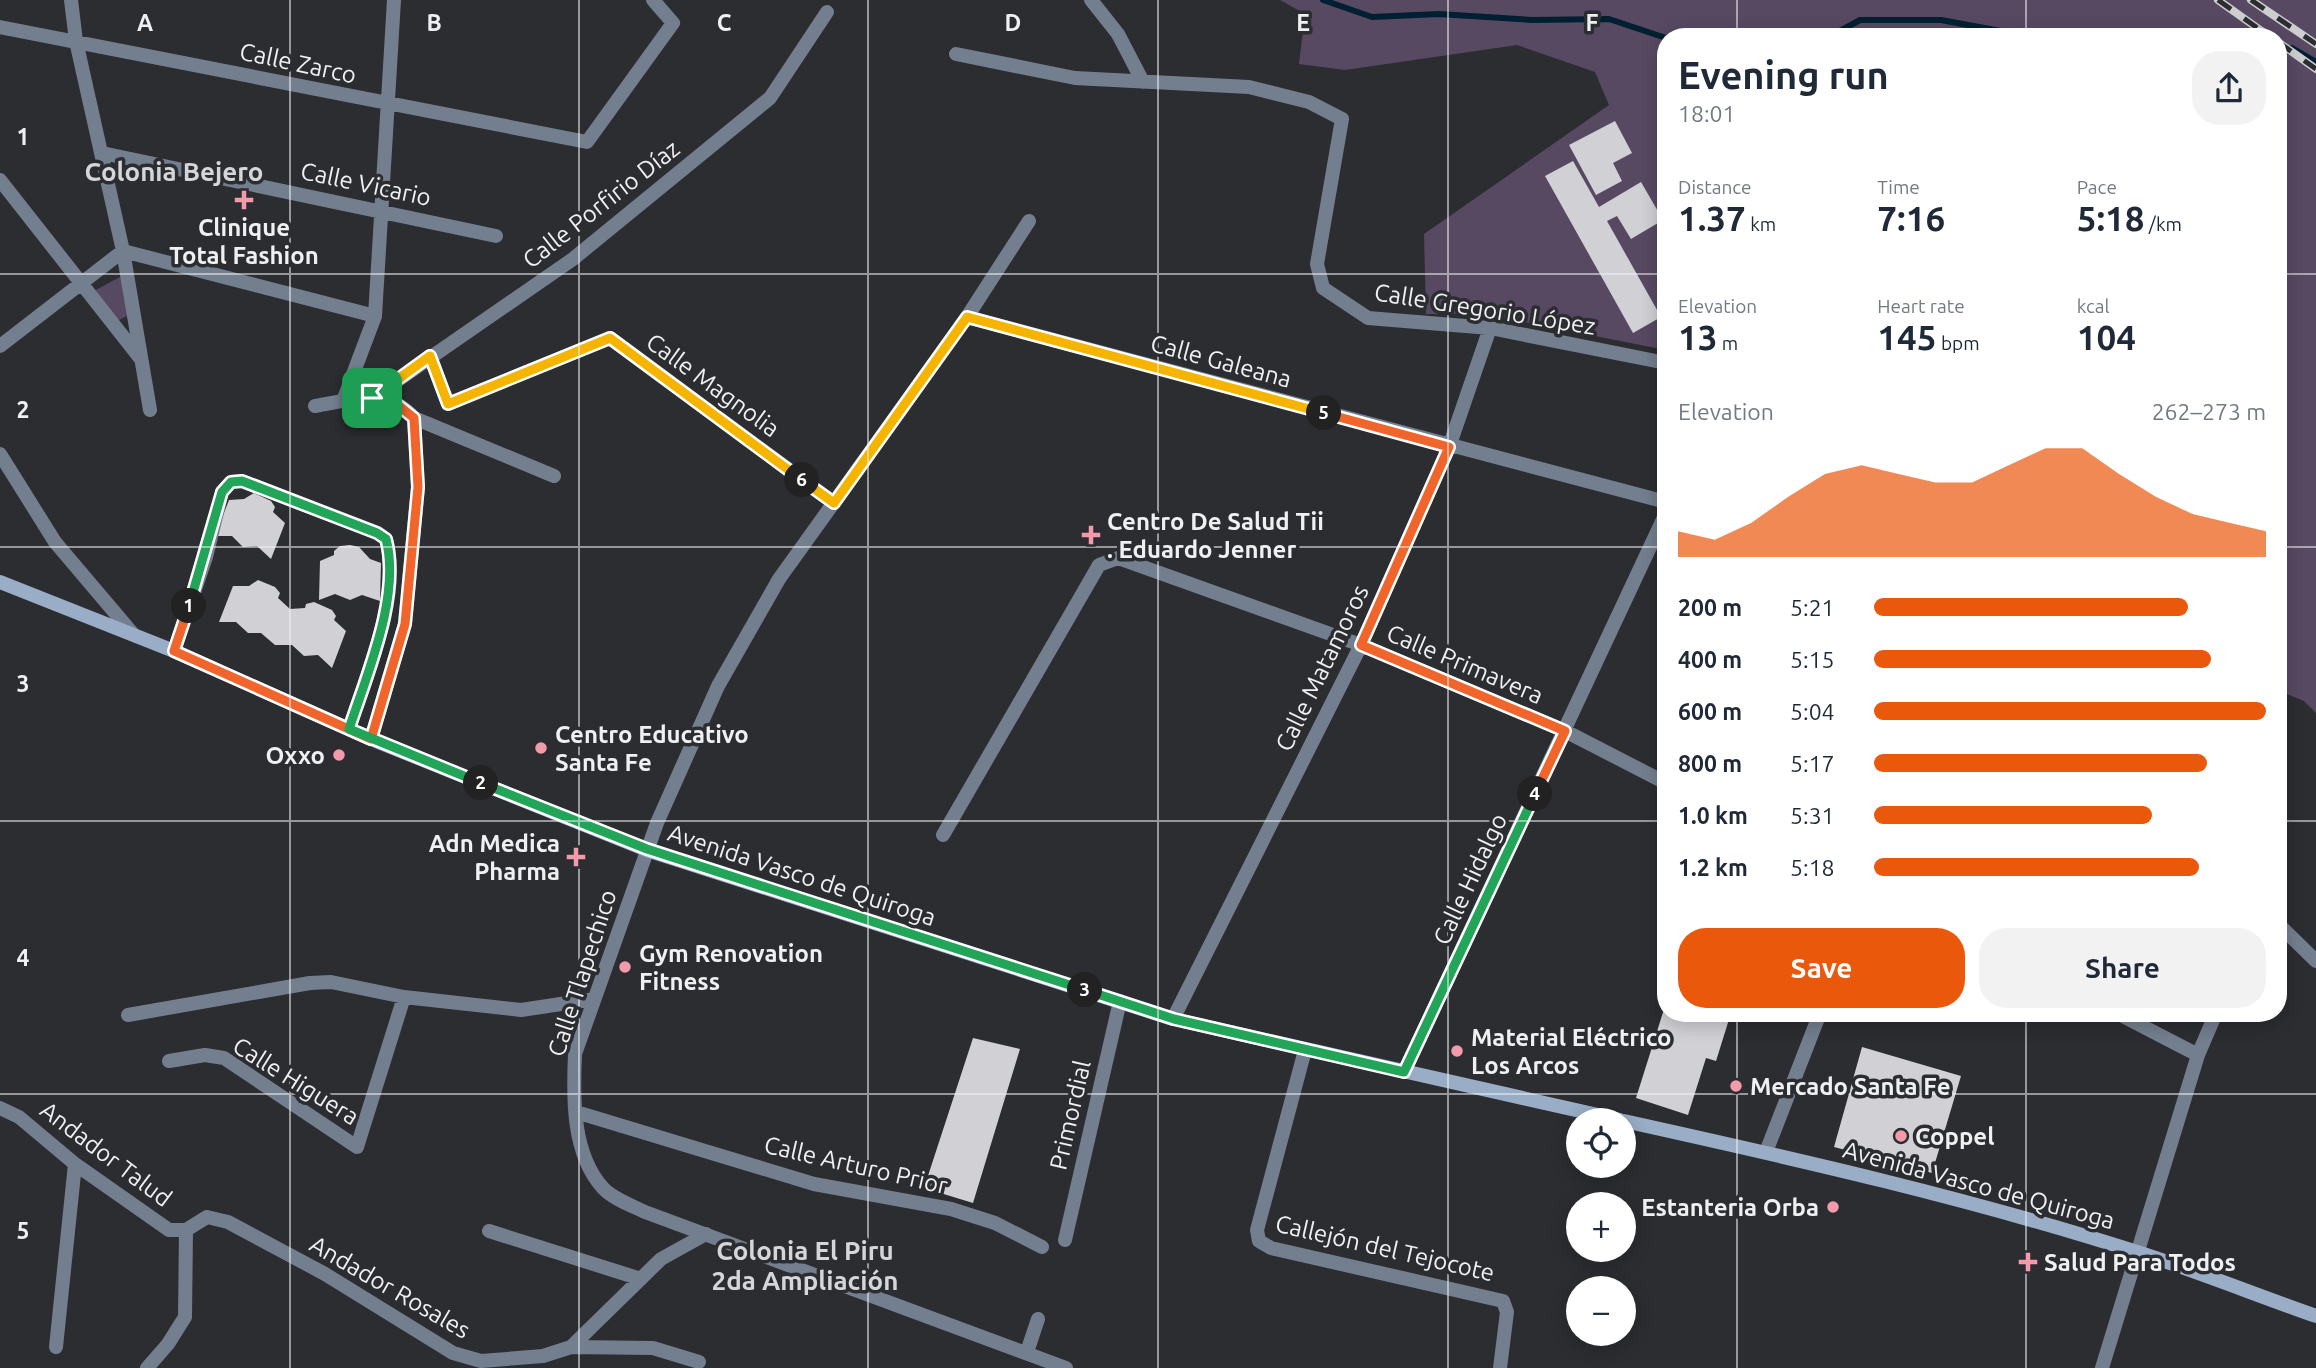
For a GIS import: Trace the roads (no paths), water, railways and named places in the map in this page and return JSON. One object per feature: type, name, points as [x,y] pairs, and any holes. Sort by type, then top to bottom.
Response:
[{"type":"main road","name":"Avenida Vasco de Quiroga","points":[[0,582],[174,651],[371,739],[647,849],[1174,1019],[1568,1108]]},
{"type":"main road","name":"Avenida Vasco de Quiroga","points":[[1636,1123],[1766,1152],[2044,1224],[2137,1252],[2316,1316]]},
{"type":"street","points":[[71,0],[76,41],[123,251],[150,410]]},
{"type":"street","points":[[343,401],[375,316],[394,0]]},
{"type":"street","name":"Calle Zarco","points":[[0,27],[587,142],[673,23],[653,0]]},
{"type":"street","points":[[1091,0],[1118,34],[1143,82]]},
{"type":"street","name":"Calle Porfirio Díaz","points":[[372,398],[573,259],[770,98],[827,12]]},
{"type":"street","name":"Calle Gregorio López","points":[[956,54],[1075,78],[1249,87],[1309,102],[1342,120],[1317,264],[1323,288],[1368,318],[1490,328],[1657,361]]},
{"type":"street","name":"Calle Vicario","points":[[102,153],[496,236]]},
{"type":"street","points":[[0,180],[141,359]]},
{"type":"street","points":[[647,849],[718,686],[779,579],[967,317],[1029,221]]},
{"type":"street","points":[[0,346],[123,251]]},
{"type":"street","points":[[123,251],[375,316]]},
{"type":"street","name":"Calle Galeana","points":[[967,317],[1449,447],[1657,500]]},
{"type":"street","name":"Calle Matamoros","points":[[1174,1019],[1361,645],[1449,447],[1490,328]]},
{"type":"street","name":"Calle Magnolia","points":[[430,356],[448,404],[610,338],[834,503]]},
{"type":"street","points":[[314,406],[372,398],[393,401],[414,418],[554,476]]},
{"type":"street","points":[[371,739],[405,624],[418,487],[414,418]]},
{"type":"street","points":[[0,454],[55,542],[133,634]]},
{"type":"street","points":[[174,651],[206,557],[222,492],[231,482],[242,481],[377,533],[386,539],[389,550],[388,591],[380,634],[349,729]]},
{"type":"street","name":"Calle Hidalgo","points":[[1404,1072],[1657,532]]},
{"type":"street","name":"Calle Primavera","points":[[943,835],[1100,565],[1118,558],[1361,645],[1565,731],[1657,778]]},
{"type":"street","name":"Calle Tlapechico","points":[[647,849],[575,1054],[576,1112],[580,1145],[589,1168],[605,1190],[645,1212],[706,1234]]},
{"type":"street","points":[[2287,933],[2316,961]]},
{"type":"street","points":[[128,1015],[310,983],[331,982],[404,997],[521,1010],[594,999]]},
{"type":"street","name":"Calle Higuera","points":[[169,1061],[205,1055],[224,1058],[357,1147],[404,997]]},
{"type":"street","name":"Primordial","points":[[1065,1240],[1120,1001]]},
{"type":"street","points":[[1766,1152],[1817,1022]]},
{"type":"street","points":[[2133,1022],[2197,1055]]},
{"type":"street","points":[[2102,1368],[2197,1055],[2212,1022]]},
{"type":"street","name":"Callejón del Tejocote","points":[[1305,1050],[1258,1230],[1259,1241],[1271,1248],[1503,1301],[1507,1312],[1500,1368]]},
{"type":"street","name":"Andador Talud","points":[[0,1108],[19,1118],[75,1164],[169,1230],[186,1230]]},
{"type":"street","name":"Calle Arturo Prior","points":[[576,1112],[814,1184],[951,1209],[995,1223],[1042,1247]]},
{"type":"street","points":[[55,1347],[75,1164]]},
{"type":"street","name":"Andador Rosales","points":[[186,1230],[207,1217],[228,1222],[325,1274],[453,1353],[481,1361],[512,1361],[543,1356],[571,1347],[661,1259],[706,1234]]},
{"type":"street","points":[[147,1368],[168,1344],[185,1317],[186,1230]]},
{"type":"street","points":[[489,1231],[640,1279]]},
{"type":"street","points":[[706,1234],[1066,1368]]},
{"type":"street","points":[[1027,1352],[1038,1319]]},
{"type":"street","points":[[571,1347],[653,1348],[699,1362]]},
{"type":"waterway","points":[[1323,0],[1372,17],[1439,14],[1532,20],[1609,19],[1657,35]]},
{"type":"waterway","points":[[1845,28],[1860,20],[1941,20],[1984,28]]},
{"type":"waterway","points":[[2287,48],[2292,48],[2316,62]]},
{"type":"railway","points":[[2218,0],[2257,28]]},
{"type":"railway","points":[[2251,0],[2316,44]]},
{"type":"railway","points":[[2287,48],[2316,69]]},
{"type":"place","name":"Clinique Total Fashion","points":[[244,200]]},
{"type":"place","name":"Centro De Salud Tii . Eduardo Jenner","points":[[1091,535]]},
{"type":"place","name":"Centro Educativo Santa Fe","points":[[541,748]]},
{"type":"place","name":"Oxxo","points":[[339,755]]},
{"type":"place","name":"Adn Medica Pharma","points":[[576,857]]},
{"type":"place","name":"Gym Renovation Fitness","points":[[625,967]]},
{"type":"place","name":"Material Eléctrico Los Arcos","points":[[1457,1051]]},
{"type":"place","name":"Mercado Santa Fe","points":[[1736,1086]]},
{"type":"place","name":"Coppel","points":[[1901,1136]]},
{"type":"place","name":"Estanteria Orba","points":[[1833,1207]]},
{"type":"place","name":"Salud Para Todos","points":[[2028,1262]]},
{"type":"district","name":"Colonia Bejero","points":[[174,171]]},
{"type":"district","name":"Colonia El Piru 2da Ampliación","points":[[805,1265]]}]
